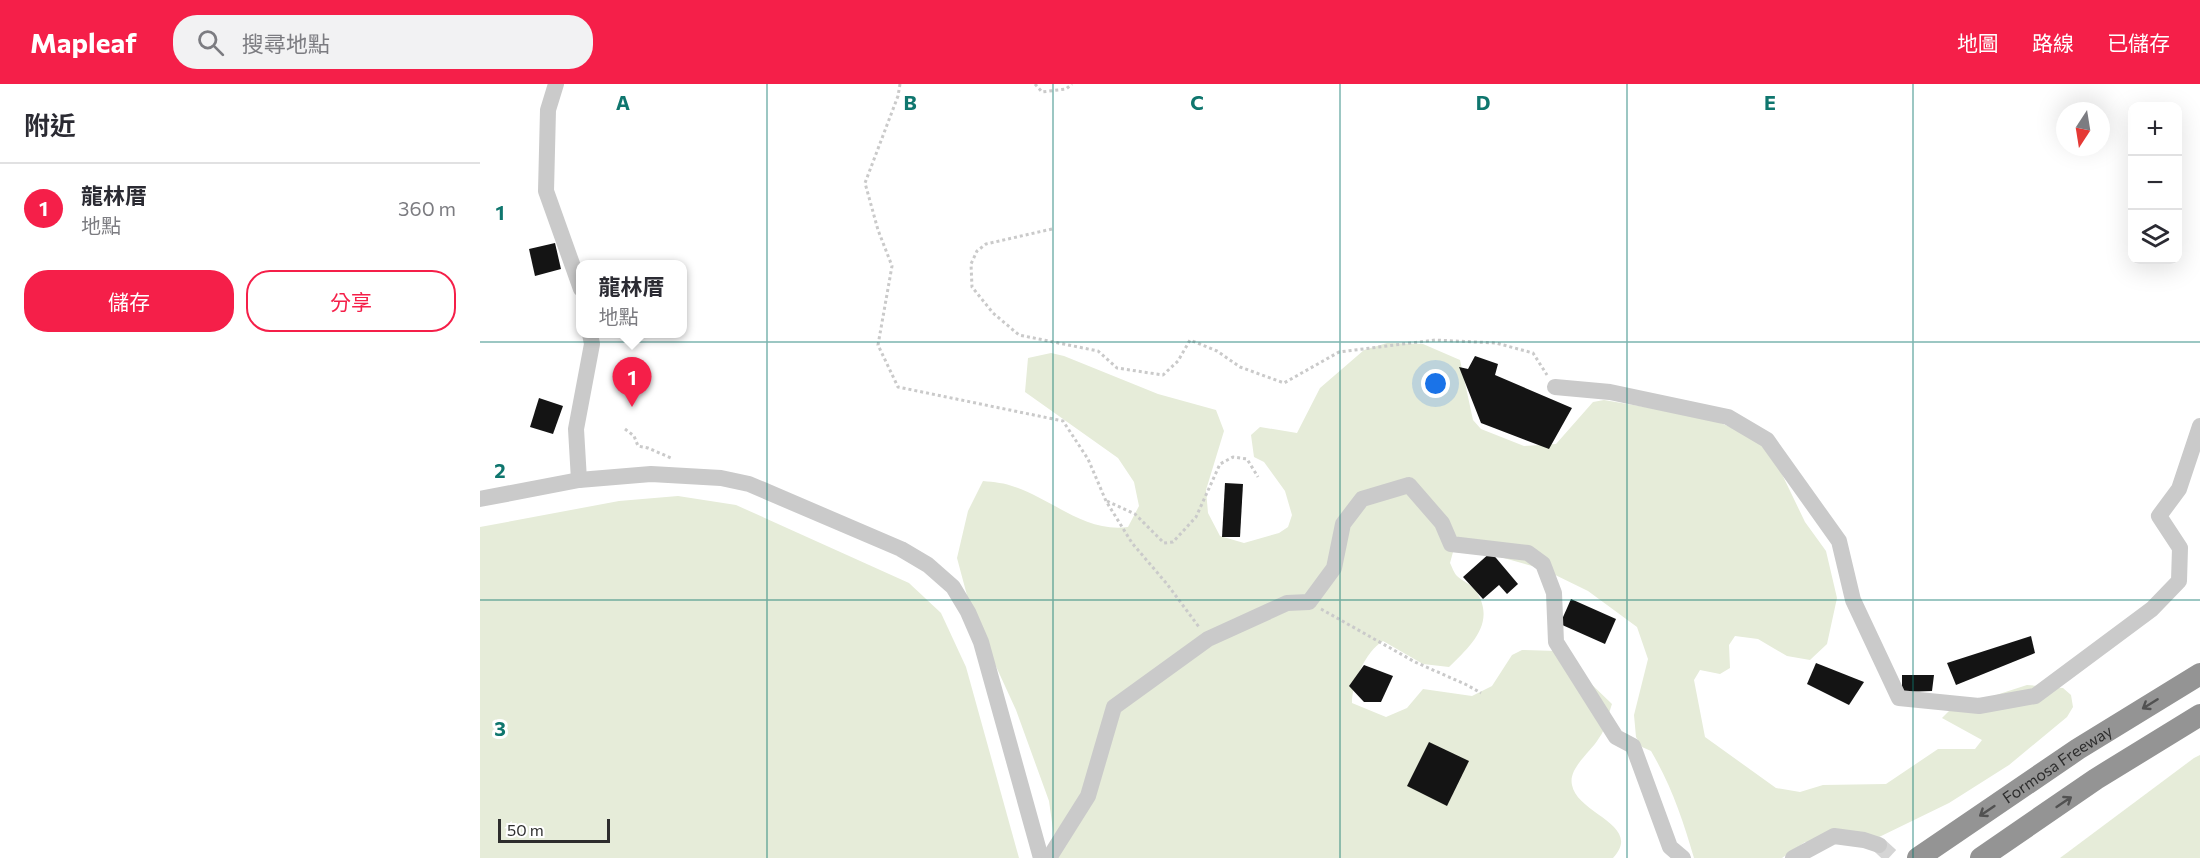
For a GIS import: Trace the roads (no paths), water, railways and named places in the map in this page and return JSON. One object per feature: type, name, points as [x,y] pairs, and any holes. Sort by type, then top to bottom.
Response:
[{"type":"highway","name":"Formosa Freeway","points":[[1918,858],[2078,749],[2200,674]]},
{"type":"highway","name":"Formosa Freeway","points":[[1980,858],[2096,779],[2200,715]]},
{"type":"street","points":[[556,84],[548,110],[546,191],[576,275]]},
{"type":"street","points":[[579,480],[576,429],[592,344],[591,338]]},
{"type":"street","points":[[1555,387],[1610,392],[1728,417],[1767,440],[1839,541],[1852,600],[1899,698],[1979,706],[2035,696],[2152,609],[2179,581],[2180,548],[2159,516],[2179,489],[2200,426]]},
{"type":"street","points":[[480,499],[579,480],[651,474],[721,478],[749,484],[901,549],[928,565],[953,587],[968,612],[981,642],[1041,858]]},
{"type":"street","points":[[1049,858],[1088,796],[1114,707],[1208,639],[1287,603],[1309,602],[1334,568],[1343,524],[1362,499],[1409,485],[1443,523],[1451,544],[1528,553],[1544,564],[1554,593],[1556,642],[1616,737],[1633,746],[1670,847],[1683,858]]},
{"type":"street","points":[[1793,858],[1834,836],[1864,840],[1879,845]]},
{"type":"tunnel","points":[[1879,845],[1893,858]]},
{"type":"place","name":"龍林厝","points":[[632,407]]}]
